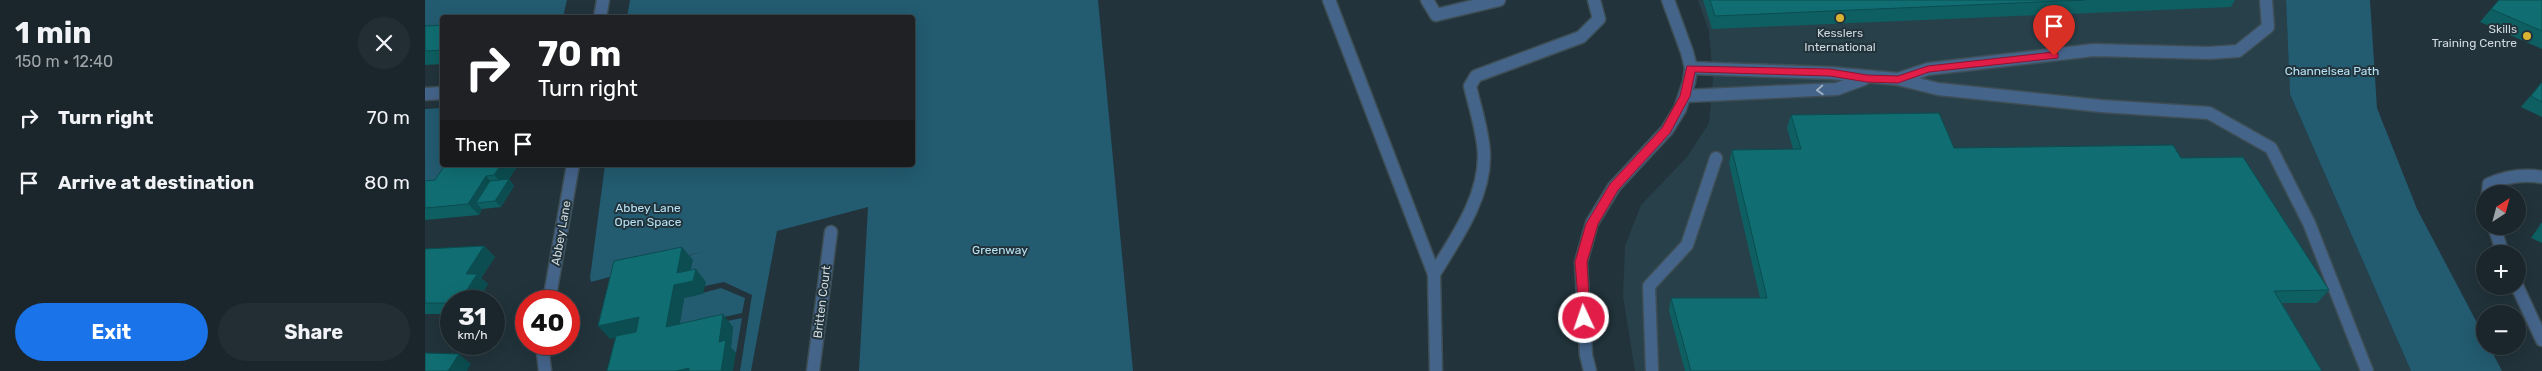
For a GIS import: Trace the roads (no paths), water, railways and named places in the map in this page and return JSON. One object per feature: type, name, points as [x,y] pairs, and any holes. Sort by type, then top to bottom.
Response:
[{"type":"street","points":[[600,15],[603,0]]},
{"type":"street","points":[[1329,0],[1434,274],[1436,371]]},
{"type":"street","points":[[1427,0],[1435,16],[1499,0]]},
{"type":"street","points":[[1434,274],[1467,216],[1479,188],[1485,155],[1470,86],[1476,76],[1581,37],[1599,19],[1594,0]]},
{"type":"street","points":[[1590,371],[1586,355],[1581,262],[1592,224],[1614,187],[1667,130],[1685,96],[1691,68],[1669,0]]},
{"type":"street","points":[[1898,79],[1928,69],[2094,50],[2209,53],[2238,51],[2268,27],[2266,0]]},
{"type":"street","points":[[1691,68],[1830,73],[1867,78],[1898,79],[1938,89],[2101,106],[2209,113],[2271,148],[2309,223],[2367,371]]},
{"type":"street","points":[[1685,96],[1837,89],[1867,78]]},
{"type":"street","points":[[425,94],[440,93]]},
{"type":"street","points":[[1652,371],[1649,286],[1687,245],[1716,158]]},
{"type":"street","name":"Abbey Lane","points":[[551,290],[573,167]]},
{"type":"street","points":[[2489,185],[2503,177],[2524,174],[2542,177]]},
{"type":"street","name":"Britten Court","points":[[813,371],[831,232]]},
{"type":"street","points":[[2521,295],[2542,340]]},
{"type":"street","points":[[543,355],[545,371]]},
{"type":"place","name":"Kesslers International","points":[[1840,18]]},
{"type":"place","name":"Skills Training Centre","points":[[2527,36]]},
{"type":"park label","name":"Channelsea Path","points":[[2332,71]]},
{"type":"park label","name":"Abbey Lane Open Space","points":[[648,215]]},
{"type":"park label","name":"Greenway","points":[[1000,250]]}]
